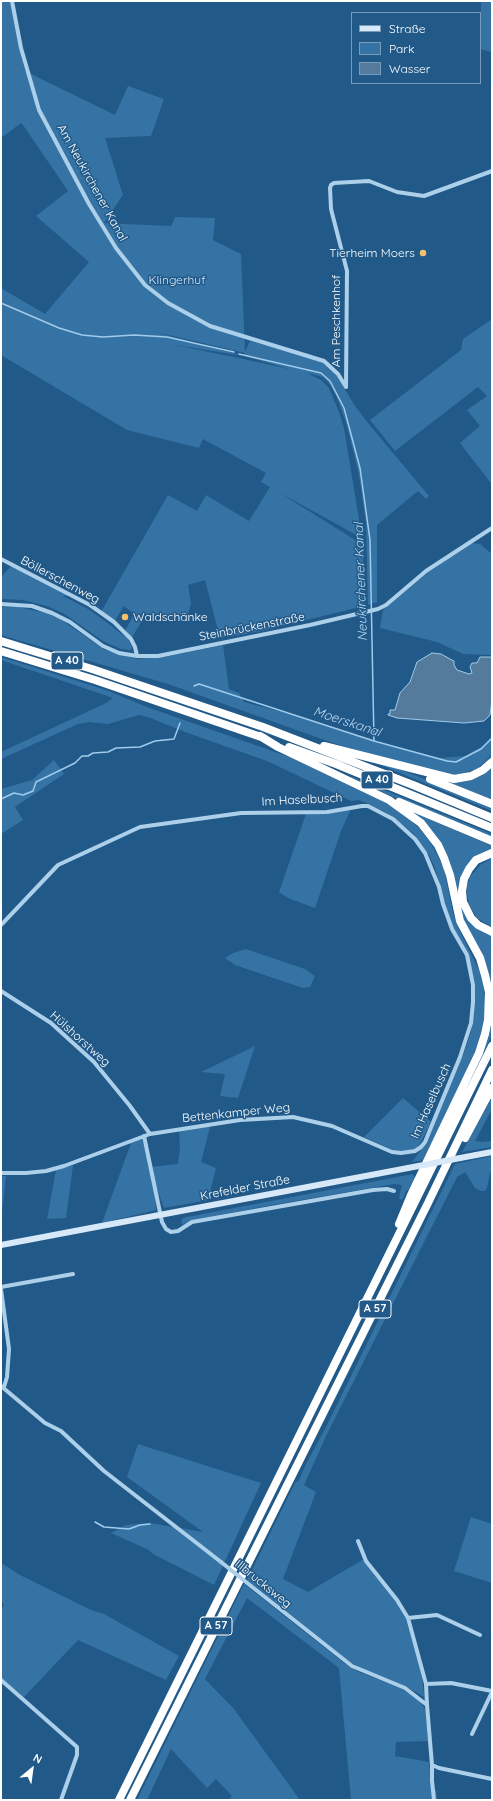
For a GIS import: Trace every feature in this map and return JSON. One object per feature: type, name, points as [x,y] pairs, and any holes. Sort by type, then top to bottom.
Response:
[{"type":"highway","name":"A 40","points":[[1,642],[106,674],[291,737],[492,818]]},
{"type":"highway","name":"A 40","points":[[1,650],[260,736],[336,764],[492,828]]},
{"type":"highway","points":[[260,736],[278,747],[370,790],[492,841]]},
{"type":"highway","points":[[291,737],[454,779],[471,776],[483,770],[492,762]]},
{"type":"highway","points":[[361,755],[414,773],[492,804]]},
{"type":"highway","points":[[370,790],[411,814],[421,823],[438,845],[450,875],[460,921],[480,958],[489,992],[489,1006],[485,1034],[479,1053],[411,1195],[381,1262],[377,1278]]},
{"type":"highway","points":[[492,853],[476,860],[469,869],[464,879],[462,902],[471,918],[478,925],[492,932]]},
{"type":"highway","name":"A 57","points":[[119,1800],[492,1046]]},
{"type":"highway","name":"A 57","points":[[130,1800],[428,1204],[492,1070]]},
{"type":"highway","points":[[428,1204],[492,1089]]},
{"type":"main road","name":"Krefelder Straße","points":[[1,1245],[492,1152]]},
{"type":"street","name":"Am Neukirchener Kanal","points":[[12,1],[20,48],[39,110],[89,204],[116,248],[145,285],[182,312],[210,326],[324,361],[338,374],[346,387]]},
{"type":"street","name":"Am Peschkenhof","points":[[346,387],[347,271],[331,209],[331,185],[334,183],[372,182],[397,192],[424,196],[492,171]]},
{"type":"street","name":"Steinbrückenstraße","points":[[1,604],[32,606],[52,613],[70,622],[107,648],[119,653],[148,657],[177,653],[378,609],[386,605],[426,571],[492,528]]},
{"type":"street","name":"Böllerschenweg","points":[[1,559],[90,605],[114,622],[131,639],[137,656]]},
{"type":"street","name":"Im Haselbusch","points":[[1,925],[58,865],[140,827],[241,813],[327,812],[362,806],[368,806],[385,814],[403,827],[415,839],[425,853],[432,867],[447,918],[466,955],[473,985],[473,1002],[467,1040],[421,1147],[415,1151],[401,1154],[373,1144]]},
{"type":"street","name":"Hülshorstweg","points":[[1,991],[51,1023],[94,1062],[130,1106],[150,1134]]},
{"type":"street","name":"Bettenkamper Weg","points":[[1,1173],[46,1171],[64,1166],[150,1134],[240,1120],[293,1116],[332,1126],[373,1144]]},
{"type":"street","points":[[144,1136],[161,1215],[166,1229],[171,1232],[178,1232],[192,1222],[373,1190],[387,1189],[394,1191]]},
{"type":"street","points":[[2,1387],[7,1377],[9,1349],[1,1288],[73,1274]]},
{"type":"street","name":"Illbrucksweg","points":[[2,1387],[46,1423],[61,1431],[104,1470],[352,1666],[405,1688],[427,1705]]},
{"type":"street","points":[[358,1541],[366,1561],[397,1600],[408,1618],[426,1684],[434,1800]]},
{"type":"street","points":[[408,1618],[437,1615],[480,1635]]},
{"type":"street","points":[[1,1680],[77,1747],[78,1751],[61,1800]]},
{"type":"street","points":[[426,1684],[451,1683],[492,1692],[472,1734]]},
{"type":"street","points":[[432,1765],[439,1768],[492,1779]]},
{"type":"green space","name":"Klingerhuf","points":[[1,1],[11,1],[25,71],[115,115],[128,86],[164,99],[151,136],[105,138],[123,195],[104,223],[171,226],[175,217],[215,218],[213,240],[241,254],[245,352],[250,341],[323,361],[334,371],[355,406],[368,423],[429,496],[426,499],[418,491],[377,525],[377,602],[368,605],[366,523],[359,475],[347,426],[338,400],[331,386],[323,377],[307,373],[321,380],[329,388],[339,412],[344,428],[362,538],[280,493],[360,543],[363,548],[364,606],[262,631],[247,632],[247,634],[220,638],[205,580],[188,585],[191,603],[188,614],[169,619],[166,614],[151,618],[145,616],[131,639],[125,631],[134,614],[124,606],[114,622],[101,612],[168,495],[197,511],[206,495],[249,521],[270,487],[261,482],[266,473],[203,439],[199,448],[127,430],[1,355],[1,288],[45,314],[89,262],[36,216],[68,191],[23,125],[21,123],[4,136],[1,136]],"holes":[[[152,331],[245,353],[244,356]],[[174,345],[244,356],[293,370],[239,358]]]},
{"type":"green space","points":[[481,1],[492,1],[492,52],[481,49]]},
{"type":"green space","points":[[492,319],[492,481],[490,482],[460,443],[480,426],[467,410],[487,396],[478,387],[395,451],[370,420],[461,350],[463,339]]},
{"type":"green space","points":[[472,543],[480,544],[492,554],[492,655],[463,654],[437,642],[380,628],[383,610],[427,573]]},
{"type":"green space","points":[[13,564],[72,595],[63,596],[88,609],[127,637],[132,647],[131,650],[121,649],[103,641],[63,613],[47,606],[23,600],[1,599],[1,577]]},
{"type":"green space","points":[[1,607],[18,607],[46,613],[60,619],[105,650],[137,659],[170,656],[223,645],[229,689],[239,693],[244,702],[297,716],[393,746],[440,758],[465,756],[481,747],[492,737],[492,755],[478,768],[459,775],[446,775],[374,756],[330,742],[168,684],[4,636],[1,634]]},
{"type":"green space","points":[[1,657],[106,690],[147,707],[295,759],[382,801],[407,816],[420,829],[431,843],[444,868],[453,913],[457,925],[480,972],[485,1003],[484,1022],[476,1049],[424,1160],[412,1162],[423,1147],[464,1053],[471,1032],[475,996],[472,971],[449,920],[435,868],[429,855],[413,833],[387,813],[369,804],[359,800],[351,801],[267,761],[139,715],[108,724],[89,722],[78,724],[1,759],[1,752],[106,703],[113,698],[1,660]]},
{"type":"green space","points":[[54,760],[64,774],[15,807],[23,820],[1,834],[1,789],[32,780]]},
{"type":"green space","points":[[371,761],[399,769],[460,793],[492,807],[492,811]]},
{"type":"green space","points":[[492,765],[492,800],[449,782],[450,781]]},
{"type":"green space","points":[[345,774],[492,834],[492,839],[391,796]]},
{"type":"green space","points":[[351,809],[341,831],[315,908],[288,898],[279,892],[306,814]]},
{"type":"green space","points":[[413,812],[492,846],[492,851],[463,876],[464,911],[492,934],[492,1035],[485,1050],[483,1049],[489,1037],[487,1036],[490,991],[463,920],[453,874]]},
{"type":"green space","points":[[492,858],[492,927],[477,918],[469,905],[467,887],[470,877],[480,865]]},
{"type":"green space","points":[[246,949],[305,969],[315,976],[310,987],[303,988],[235,965],[225,958],[233,953]]},
{"type":"green space","points":[[255,1046],[238,1098],[220,1096],[225,1074],[201,1072]]},
{"type":"green space","points":[[403,1098],[431,1122],[419,1146],[414,1149],[401,1152],[364,1137]]},
{"type":"green space","points":[[492,1098],[492,1109],[475,1141],[492,1141],[492,1147],[462,1152]]},
{"type":"green space","points":[[212,1126],[210,1127],[201,1162],[216,1168],[208,1200],[164,1208],[154,1181],[156,1210],[102,1223],[131,1143],[142,1139],[150,1167],[178,1164],[180,1147],[179,1129]]},
{"type":"green space","points":[[492,1156],[492,1171],[490,1173],[485,1191],[475,1188],[465,1172],[457,1177],[327,1434],[304,1485],[316,1492],[283,1579],[308,1592],[364,1559],[396,1601],[406,1619],[422,1675],[424,1697],[407,1687],[367,1672],[347,1660],[247,1580],[296,1481],[298,1482],[326,1427],[455,1164]]},
{"type":"green space","points":[[73,1165],[66,1218],[47,1219],[56,1170]]},
{"type":"green space","points":[[413,1174],[415,1178],[409,1189],[406,1191],[403,1199],[400,1200],[399,1197],[402,1185],[394,1184],[193,1220],[182,1225],[181,1221],[183,1218],[187,1217]]},
{"type":"green space","points":[[1,1176],[6,1176],[1,1222]]},
{"type":"green space","points":[[138,1444],[261,1483],[214,1585],[153,1554],[149,1550],[111,1533],[126,1525],[150,1523],[203,1532],[127,1477]]},
{"type":"green space","points":[[471,1517],[492,1524],[492,1583],[454,1571]]},
{"type":"green space","points":[[1,1563],[20,1575],[91,1610],[104,1614],[179,1656],[166,1680],[78,1640],[24,1697],[1,1678],[1,1611],[4,1604],[1,1602]]},
{"type":"green space","points":[[244,1584],[344,1663],[359,1672],[400,1688],[419,1700],[425,1709],[428,1741],[396,1742],[395,1756],[429,1762],[431,1790],[436,1790],[437,1800],[351,1800],[339,1668],[247,1598],[205,1679],[234,1709],[300,1800],[228,1800],[232,1796],[216,1779],[207,1788],[171,1749],[147,1800],[137,1800]]},
{"type":"water","points":[[432,653],[441,654],[454,661],[454,665],[457,670],[469,674],[472,673],[470,667],[472,663],[477,663],[480,657],[492,657],[492,700],[490,715],[484,721],[464,723],[397,718],[388,715],[390,714],[390,710],[395,710],[400,693],[410,682],[417,662]]},
{"type":"waterway","name":"Neukirchener Kanal","points":[[1,303],[59,328],[82,335],[103,337],[134,335],[167,337],[234,352]]},
{"type":"waterway","name":"Neukirchener Kanal","points":[[239,354],[321,373],[330,381],[344,408],[360,468],[370,540],[374,741]]},
{"type":"waterway","name":"Moerskanal","points":[[194,686],[199,684],[374,741],[447,761],[456,762],[481,749],[492,738]]},
{"type":"waterway","name":"Moerskanal","points":[[1,799],[14,793],[23,795],[33,791],[36,782],[75,763],[82,756],[88,756],[93,753],[108,752],[116,748],[140,747],[155,741],[174,739],[180,723]]},
{"type":"waterway","points":[[95,1522],[104,1527],[129,1529],[140,1525],[150,1524]]},
{"type":"place","name":"Tierheim Moers","points":[[423,253]]},
{"type":"place","name":"Waldschänke","points":[[125,617]]}]
